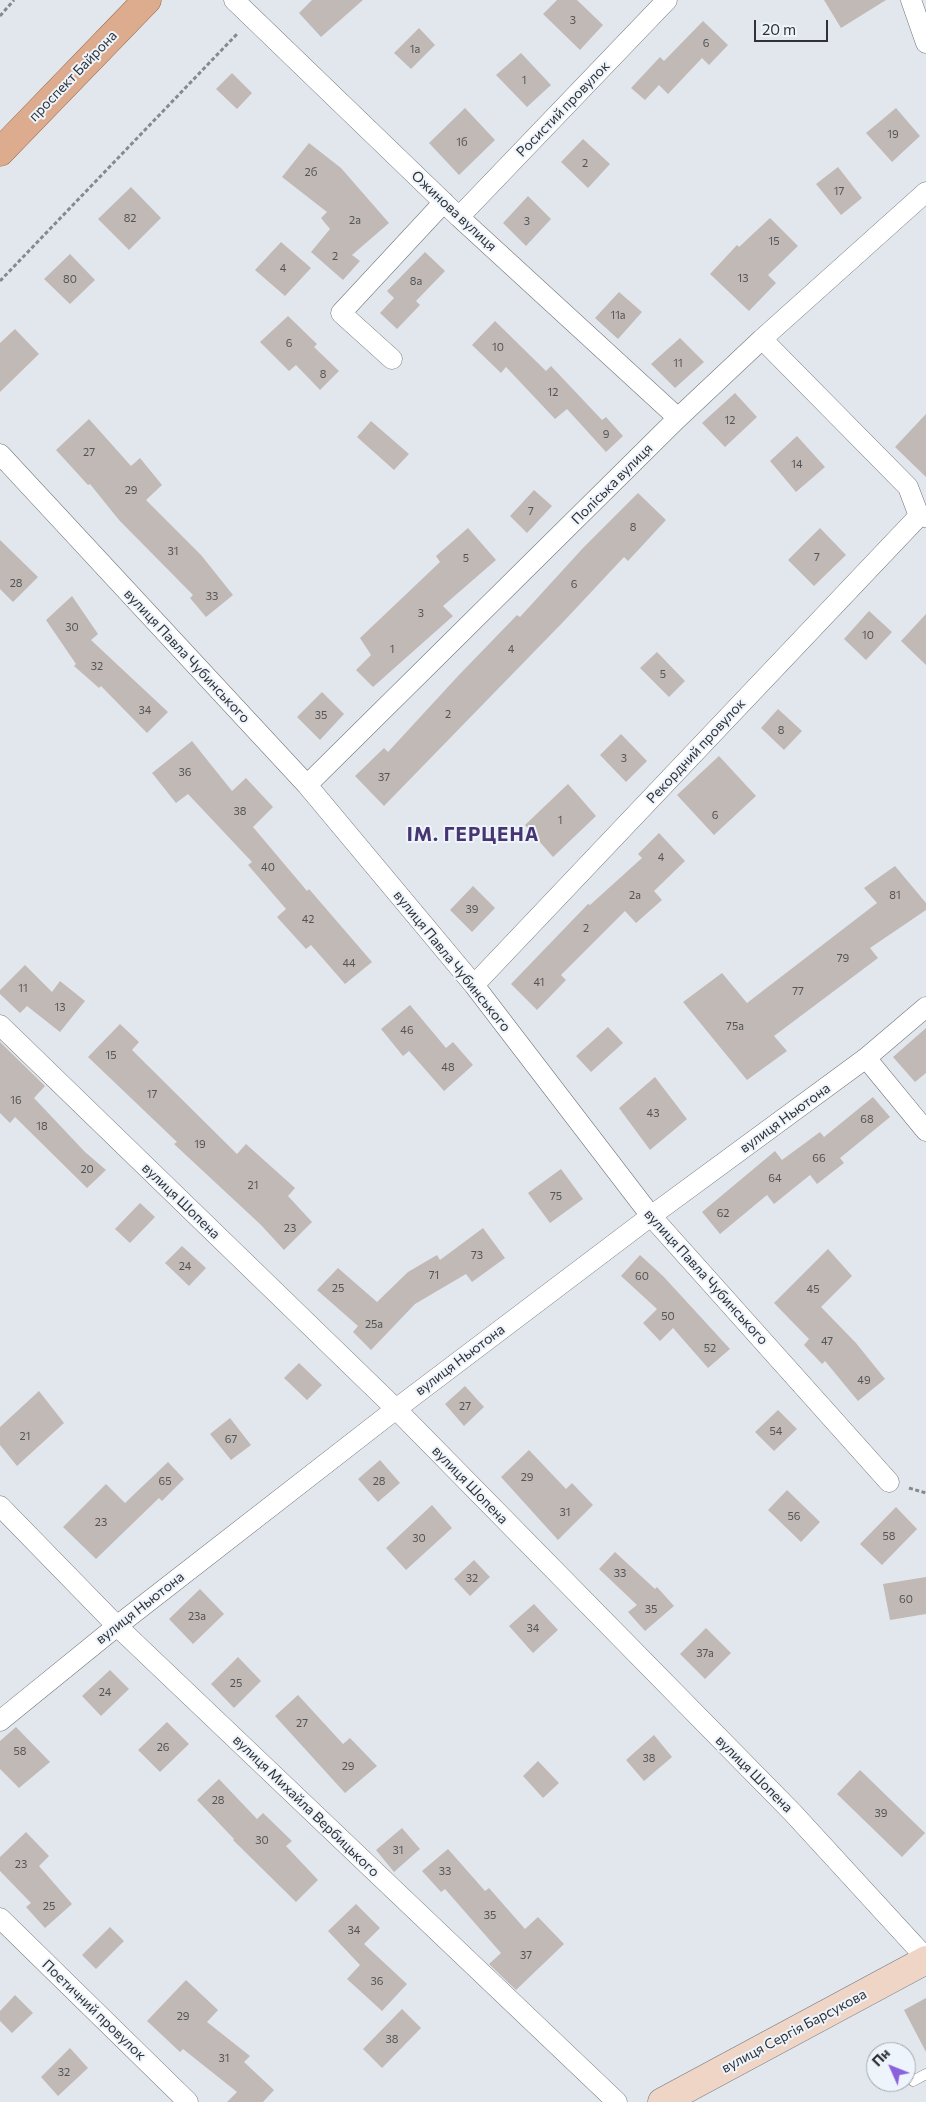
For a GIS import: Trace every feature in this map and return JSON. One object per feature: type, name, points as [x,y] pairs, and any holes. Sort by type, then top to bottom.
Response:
[{"type":"main road","name":"проспект Байрона","points":[[0,152],[146,0]]},
{"type":"main road","name":"вулиця Сергія Барсукова","points":[[662,2102],[926,1959]]},
{"type":"street","name":"Ожинова вулиця","points":[[234,0],[444,202],[678,418]]},
{"type":"street","name":"Росистий провулок","points":[[460,217],[667,0]]},
{"type":"street","points":[[911,0],[926,43]]},
{"type":"street","name":"Поліська вулиця","points":[[307,785],[678,418],[762,339],[926,192]]},
{"type":"street","points":[[392,359],[340,313],[444,202]]},
{"type":"street","name":"Рекордний провулок","points":[[474,985],[922,517],[908,487],[762,339]]},
{"type":"street","name":"вулиця Павла Чубинського","points":[[0,454],[307,785],[474,985],[651,1216],[889,1482]]},
{"type":"street","name":"вулиця Ньютона","points":[[0,1721],[117,1626],[396,1409],[651,1216],[866,1058],[926,1007]]},
{"type":"street","name":"вулиця Шопена","points":[[0,1025],[396,1409],[793,1813],[926,1959]]},
{"type":"street","points":[[866,1058],[926,1131]]},
{"type":"street","name":"вулиця Михайла Вербицького","points":[[0,1506],[117,1626],[617,2102]]},
{"type":"street","name":"Поетичний провулок","points":[[0,1918],[188,2102]]},
{"type":"path","points":[[0,16],[14,0]]},
{"type":"path","points":[[0,281],[252,18]]},
{"type":"building","points":[[312,0],[363,0],[321,37],[299,13]]},
{"type":"building","points":[[557,0],[577,0],[603,25],[580,50],[543,14]]},
{"type":"building","points":[[824,0],[886,0],[841,28]]},
{"type":"building","points":[[703,21],[728,45],[709,65],[702,58],[668,94],[659,85],[645,100],[631,88],[660,57],[664,61]]},
{"type":"building","points":[[419,28],[435,45],[411,69],[394,53]]},
{"type":"building","points":[[521,53],[551,85],[527,107],[496,75]]},
{"type":"building","points":[[232,73],[252,93],[237,109],[216,89]]},
{"type":"building","points":[[465,108],[495,140],[459,175],[429,143]]},
{"type":"building","points":[[896,108],[920,136],[892,162],[866,133]]},
{"type":"building","points":[[583,139],[610,164],[588,188],[561,162]]},
{"type":"building","points":[[309,143],[341,168],[389,223],[352,255],[360,261],[343,280],[311,252],[330,229],[321,218],[327,212],[282,177]]},
{"type":"building","points":[[838,167],[862,198],[841,215],[816,184]]},
{"type":"building","points":[[131,187],[161,218],[129,250],[98,219]]},
{"type":"building","points":[[528,196],[551,219],[526,246],[503,223]]},
{"type":"building","points":[[770,218],[798,246],[768,275],[776,283],[749,311],[710,274],[737,245],[739,247]]},
{"type":"building","points":[[281,242],[311,268],[285,296],[255,270]]},
{"type":"building","points":[[425,252],[445,271],[416,301],[420,305],[397,329],[380,313],[394,298],[387,291]]},
{"type":"building","points":[[70,254],[95,280],[70,304],[44,279]]},
{"type":"building","points":[[619,292],[642,312],[618,339],[595,318]]},
{"type":"building","points":[[288,316],[317,344],[314,347],[339,371],[320,390],[296,365],[289,371],[260,342]]},
{"type":"building","points":[[495,321],[546,371],[551,366],[602,420],[606,417],[623,436],[606,452],[567,409],[555,419],[506,367],[501,373],[472,345]]},
{"type":"building","points":[[15,329],[39,354],[0,392],[0,343]]},
{"type":"building","points":[[680,338],[704,362],[675,388],[651,364]]},
{"type":"building","points":[[735,393],[757,417],[725,447],[702,423]]},
{"type":"building","points":[[926,414],[926,477],[895,447]]},
{"type":"building","points":[[89,419],[131,466],[140,458],[162,485],[146,500],[201,555],[233,595],[206,617],[190,598],[193,595],[119,520],[90,484],[88,485],[56,450]]},
{"type":"building","points":[[371,421],[409,454],[394,470],[357,437]]},
{"type":"building","points":[[797,436],[825,467],[796,492],[770,461]]},
{"type":"building","points":[[534,490],[552,506],[527,533],[510,516]]},
{"type":"building","points":[[638,493],[666,520],[628,561],[624,557],[384,806],[355,776],[384,748],[388,752],[458,676],[517,615],[520,617],[583,548]]},
{"type":"building","points":[[468,528],[496,560],[443,606],[453,616],[373,687],[356,670],[371,655],[360,638],[440,562],[436,556]]},
{"type":"building","points":[[820,528],[846,555],[814,586],[788,560]]},
{"type":"building","points":[[0,540],[38,577],[13,602],[0,589]]},
{"type":"building","points":[[72,596],[98,634],[91,640],[168,712],[147,733],[101,686],[99,688],[74,666],[76,664],[46,620]]},
{"type":"building","points":[[869,611],[892,632],[866,660],[844,639]]},
{"type":"building","points":[[926,614],[926,665],[901,641]]},
{"type":"building","points":[[657,652],[685,681],[669,697],[640,668]]},
{"type":"building","points":[[322,692],[344,714],[320,740],[297,717]]},
{"type":"building","points":[[778,709],[802,731],[784,750],[761,728]]},
{"type":"building","points":[[621,734],[647,761],[626,782],[600,755]]},
{"type":"building","points":[[192,741],[232,791],[246,778],[273,807],[253,827],[307,891],[309,889],[372,962],[345,984],[311,945],[306,949],[277,917],[286,909],[248,865],[252,862],[188,794],[176,803],[152,773]]},
{"type":"building","points":[[719,756],[756,796],[714,835],[677,795]]},
{"type":"building","points":[[568,784],[596,816],[553,857],[525,825]]},
{"type":"building","points":[[659,833],[685,861],[654,891],[662,900],[636,923],[625,911],[561,975],[566,980],[537,1010],[511,984],[588,904],[590,905],[642,858],[638,854]]},
{"type":"building","points":[[895,866],[926,903],[926,910],[870,948],[878,958],[774,1036],[787,1051],[747,1080],[683,1002],[722,973],[747,1003],[877,903],[864,888]]},
{"type":"building","points":[[473,886],[495,908],[472,932],[450,910]]},
{"type":"building","points":[[25,965],[52,992],[60,981],[85,1001],[60,1032],[27,1006],[20,1013],[0,994],[0,990]]},
{"type":"building","points":[[410,1005],[446,1048],[453,1042],[473,1065],[444,1091],[409,1051],[403,1056],[381,1029]]},
{"type":"building","points":[[120,1024],[139,1042],[132,1050],[237,1154],[246,1144],[295,1188],[288,1196],[312,1222],[284,1250],[261,1225],[174,1144],[177,1142],[88,1057]]},
{"type":"building","points":[[608,1027],[623,1043],[591,1072],[576,1056]]},
{"type":"building","points":[[926,1028],[926,1073],[915,1082],[893,1057]]},
{"type":"building","points":[[0,1042],[45,1086],[34,1098],[85,1152],[106,1170],[87,1188],[15,1117],[10,1123],[0,1113]]},
{"type":"building","points":[[655,1077],[687,1119],[650,1150],[619,1108]]},
{"type":"building","points":[[873,1097],[890,1117],[840,1158],[844,1163],[817,1184],[810,1175],[774,1204],[767,1195],[720,1234],[702,1212],[775,1151],[782,1160],[820,1132],[824,1137]]},
{"type":"building","points":[[561,1169],[583,1199],[550,1223],[528,1193]]},
{"type":"building","points":[[140,1203],[155,1217],[130,1243],[115,1229]]},
{"type":"building","points":[[483,1228],[505,1258],[472,1282],[466,1274],[415,1304],[371,1350],[353,1332],[358,1326],[317,1290],[338,1268],[377,1302],[408,1272],[437,1255],[440,1260]]},
{"type":"building","points":[[182,1246],[206,1268],[189,1286],[165,1263]]},
{"type":"building","points":[[828,1249],[852,1276],[821,1307],[856,1343],[885,1379],[858,1401],[825,1361],[822,1364],[804,1345],[809,1339],[774,1303]]},
{"type":"building","points":[[640,1255],[663,1276],[730,1349],[708,1368],[673,1328],[660,1341],[643,1323],[657,1309],[621,1276]]},
{"type":"building","points":[[299,1363],[322,1385],[307,1400],[284,1378]]},
{"type":"building","points":[[465,1386],[484,1407],[464,1426],[445,1404]]},
{"type":"building","points":[[39,1391],[64,1423],[17,1466],[0,1445],[0,1427]]},
{"type":"building","points":[[778,1410],[797,1429],[774,1451],[755,1432]]},
{"type":"building","points":[[230,1418],[251,1445],[231,1460],[210,1434]]},
{"type":"building","points":[[529,1450],[566,1489],[572,1483],[593,1505],[558,1540],[501,1477]]},
{"type":"building","points":[[380,1460],[400,1483],[378,1502],[358,1479]]},
{"type":"building","points":[[168,1462],[184,1479],[162,1501],[159,1498],[96,1559],[63,1527],[106,1484],[125,1503]]},
{"type":"building","points":[[787,1490],[820,1522],[801,1542],[768,1510]]},
{"type":"building","points":[[432,1505],[452,1528],[406,1570],[386,1548]]},
{"type":"building","points":[[896,1507],[917,1529],[882,1565],[860,1544]]},
{"type":"building","points":[[615,1552],[655,1589],[657,1587],[674,1606],[645,1631],[628,1612],[637,1605],[599,1569]]},
{"type":"building","points":[[474,1560],[490,1577],[470,1596],[454,1579]]},
{"type":"building","points":[[926,1577],[926,1614],[890,1620],[883,1584]]},
{"type":"building","points":[[200,1589],[224,1614],[193,1644],[169,1619]]},
{"type":"building","points":[[534,1604],[558,1630],[533,1653],[509,1626]]},
{"type":"building","points":[[706,1628],[731,1653],[705,1679],[680,1654]]},
{"type":"building","points":[[238,1657],[261,1681],[234,1708],[211,1684]]},
{"type":"building","points":[[110,1670],[129,1689],[101,1716],[82,1696]]},
{"type":"building","points":[[298,1695],[343,1744],[350,1738],[377,1766],[345,1793],[275,1716]]},
{"type":"building","points":[[167,1722],[189,1744],[160,1772],[138,1750]]},
{"type":"building","points":[[16,1727],[50,1762],[19,1788],[0,1769],[0,1741]]},
{"type":"building","points":[[654,1735],[672,1757],[644,1781],[626,1760]]},
{"type":"building","points":[[538,1761],[559,1783],[543,1798],[523,1776]]},
{"type":"building","points":[[860,1770],[925,1833],[902,1857],[837,1794]]},
{"type":"building","points":[[219,1779],[257,1819],[263,1813],[292,1841],[286,1846],[318,1880],[296,1902],[233,1840],[197,1800]]},
{"type":"building","points":[[402,1828],[420,1849],[394,1872],[376,1850]]},
{"type":"building","points":[[26,1832],[49,1856],[39,1866],[72,1904],[45,1928],[26,1907],[31,1903],[0,1871],[0,1857]]},
{"type":"building","points":[[448,1849],[485,1891],[489,1888],[525,1929],[538,1917],[564,1944],[516,1990],[489,1964],[501,1953],[445,1889],[441,1892],[422,1871]]},
{"type":"building","points":[[356,1904],[380,1928],[364,1944],[407,1984],[382,2011],[347,1979],[360,1965],[328,1931]]},
{"type":"building","points":[[110,1927],[124,1941],[96,1969],[82,1955]]},
{"type":"building","points":[[186,1980],[218,2010],[207,2022],[250,2056],[244,2062],[274,2090],[263,2102],[227,2102],[237,2092],[183,2049],[180,2052],[147,2021]]},
{"type":"building","points":[[15,1995],[33,2013],[12,2033],[0,2021],[0,2011]]},
{"type":"building","points":[[926,1998],[926,2052],[904,2010]]},
{"type":"building","points":[[402,2009],[421,2028],[382,2068],[363,2049]]},
{"type":"building","points":[[70,2048],[88,2068],[58,2096],[41,2077]]},
{"type":"district","name":"ІМ. ГЕРЦЕНА","points":[[473,835]]}]
